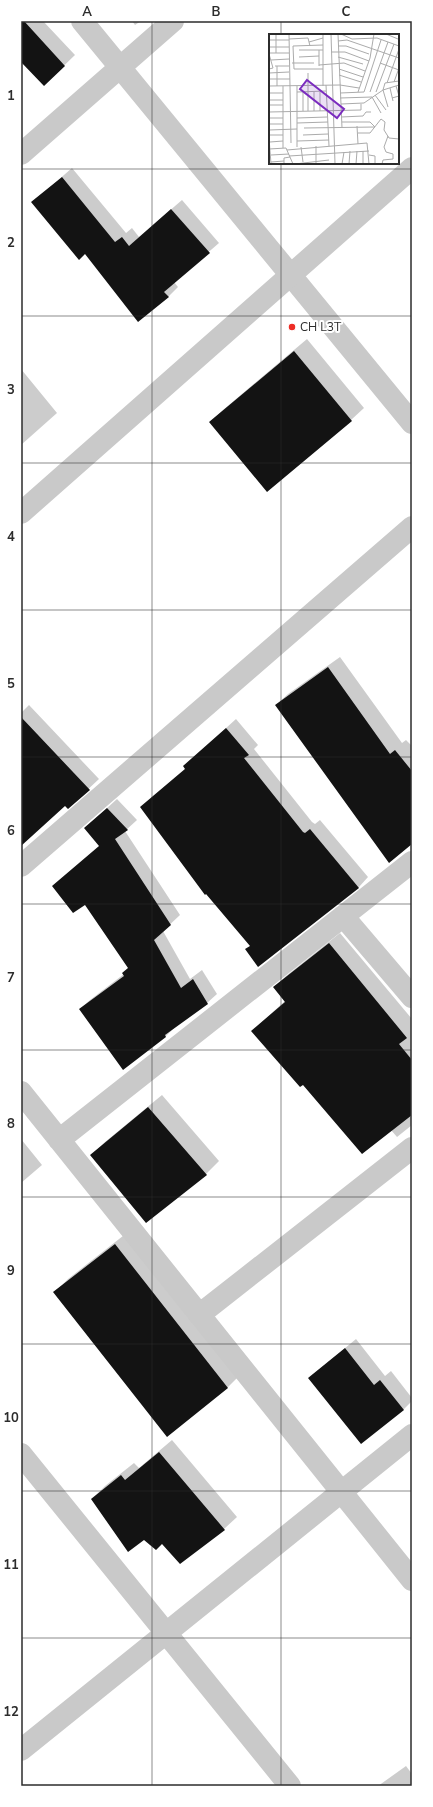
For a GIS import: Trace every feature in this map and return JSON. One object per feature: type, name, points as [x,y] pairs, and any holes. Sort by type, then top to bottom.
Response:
[{"type":"street","points":[[82,21],[412,423]]},
{"type":"street","points":[[21,154],[173,21]]},
{"type":"street","points":[[21,513],[412,168]]},
{"type":"street","points":[[21,866],[412,527]]},
{"type":"street","points":[[59,1140],[412,862]]},
{"type":"street","points":[[344,916],[412,997]]},
{"type":"street","points":[[21,1092],[412,1580]]},
{"type":"street","points":[[199,1315],[412,1148]]},
{"type":"street","points":[[21,1750],[412,1435]]},
{"type":"street","points":[[21,1454],[290,1786]]},
{"type":"building","points":[[21,21],[24,21],[65,66],[44,86],[21,62]]},
{"type":"building","points":[[62,177],[115,242],[122,237],[129,246],[171,209],[210,253],[164,292],[169,297],[138,322],[85,254],[79,260],[31,202]]},
{"type":"building","points":[[294,351],[352,421],[267,492],[209,422]]},
{"type":"building","points":[[328,667],[390,754],[395,750],[412,771],[412,844],[389,863],[275,705]]},
{"type":"building","points":[[21,717],[90,790],[68,809],[65,806],[21,846]]},
{"type":"building","points":[[226,728],[249,755],[244,758],[303,832],[305,833],[310,829],[359,888],[258,967],[245,949],[250,946],[206,894],[205,895],[140,807],[185,769],[183,766]]},
{"type":"building","points":[[107,808],[128,830],[115,839],[171,925],[154,940],[181,988],[193,979],[208,1004],[165,1035],[166,1037],[123,1070],[79,1009],[124,976],[122,973],[128,968],[85,905],[73,913],[52,886],[99,846],[84,828]]},
{"type":"building","points":[[329,943],[407,1038],[399,1044],[412,1060],[412,1115],[362,1154],[303,1085],[300,1087],[251,1031],[285,1002],[273,987]]},
{"type":"building","points":[[148,1107],[207,1175],[146,1223],[90,1155]]},
{"type":"building","points":[[115,1244],[228,1388],[167,1437],[53,1292]]},
{"type":"building","points":[[345,1348],[374,1385],[380,1380],[404,1410],[361,1444],[308,1378]]},
{"type":"building","points":[[159,1452],[225,1530],[180,1564],[162,1544],[156,1550],[144,1540],[128,1552],[91,1499],[121,1475],[125,1480]]},
{"type":"place","name":"CH L3T","points":[[292,327]]}]
